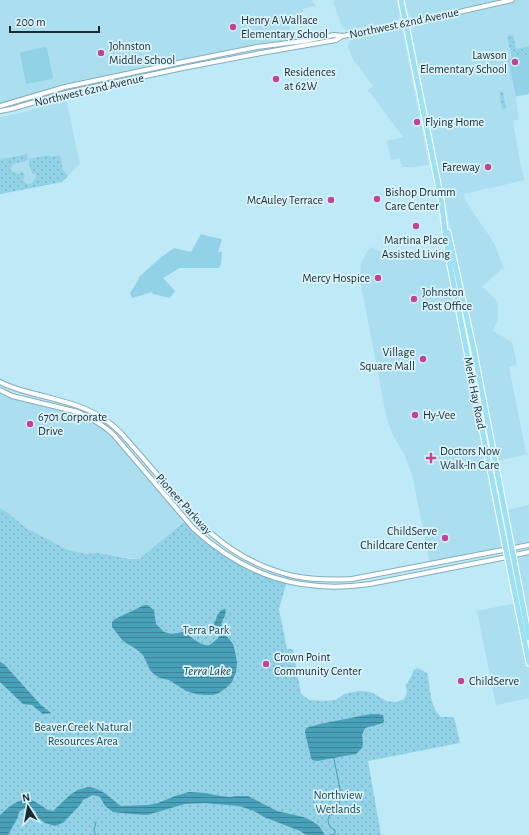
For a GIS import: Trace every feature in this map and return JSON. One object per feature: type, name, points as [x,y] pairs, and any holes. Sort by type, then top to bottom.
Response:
[{"type":"main road","name":"Merle Hay Road","points":[[401,0],[441,199],[448,256],[529,664]]},
{"type":"main road","name":"Merle Hay Road","points":[[443,216],[451,243],[472,338],[529,638]]},
{"type":"street","name":"Northwest 62nd Avenue","points":[[0,106],[65,87],[183,62],[256,47],[334,35],[343,36],[406,24],[512,0]]},
{"type":"street","name":"Northwest 62nd Avenue","points":[[0,111],[66,93],[261,53],[336,40],[343,36]]},
{"type":"street","name":"Pioneer Parkway","points":[[0,382],[13,388],[83,407],[100,415],[121,433],[192,516],[210,533],[224,545],[240,555],[257,564],[276,571],[293,576],[308,578],[332,580],[352,579],[529,545]]},
{"type":"street","name":"Pioneer Parkway","points":[[0,390],[12,396],[78,412],[100,423],[113,434],[194,529],[205,539],[237,562],[273,578],[312,586],[353,586],[370,584],[529,552]]},
{"type":"shaded area","points":[[0,0],[312,0],[316,6],[303,9],[303,12],[287,16],[292,39],[289,43],[183,62],[0,104]]},
{"type":"shaded area","points":[[397,0],[400,16],[399,19],[394,22],[347,30],[342,27],[333,1]]},
{"type":"shaded area","points":[[405,0],[501,0],[414,19],[409,16]]},
{"type":"shaded area","points":[[512,0],[529,0],[529,94],[516,97],[519,119],[513,121],[521,168],[525,180],[464,194],[465,200],[494,243],[505,271],[503,268],[482,287],[490,293],[498,306],[498,319],[493,331],[512,342],[517,365],[509,367],[526,453],[529,454],[496,461],[411,28],[418,24],[491,8]]},
{"type":"shaded area","points":[[397,27],[403,32],[429,165],[403,167],[399,158],[391,160],[387,141],[403,137],[368,90],[373,86],[354,61],[348,47],[350,40],[356,37]]},
{"type":"shaded area","points":[[66,99],[80,164],[62,182],[0,194],[0,117],[24,112]]},
{"type":"shaded area","points":[[370,247],[389,255],[401,257],[448,249],[506,550],[430,564],[412,474],[387,420],[361,285],[361,263]]},
{"type":"shaded area","points":[[0,391],[16,398],[92,419],[113,436],[185,520],[140,559],[100,553],[86,554],[68,550],[26,528],[0,508]]},
{"type":"shaded area","points":[[529,505],[529,543],[517,546],[513,542],[506,510]]},
{"type":"shaded area","points":[[529,552],[529,635],[513,556]]},
{"type":"shaded area","points":[[516,603],[529,663],[529,698],[496,705],[477,611]]},
{"type":"green space","points":[[513,35],[516,49],[529,46],[529,55],[512,58],[507,36]]},
{"type":"green space","points":[[46,47],[53,77],[52,79],[27,84],[20,54],[21,52]]},
{"type":"green space","points":[[529,55],[529,94],[516,96],[508,59]]},
{"type":"green space","points":[[503,91],[506,108],[502,109],[499,92]]},
{"type":"green space","points":[[27,154],[28,159],[26,161],[13,164],[10,170],[18,174],[22,171],[25,175],[23,180],[27,184],[32,183],[37,175],[32,173],[29,159],[48,155],[51,157],[60,155],[63,170],[68,176],[62,182],[0,194],[1,158],[3,159]]},
{"type":"green space","points":[[201,234],[222,239],[218,252],[222,252],[221,264],[219,268],[180,268],[163,278],[175,291],[170,298],[153,294],[152,292],[132,298],[130,293],[139,279],[138,278],[174,248],[191,252]]},
{"type":"green space","points":[[0,508],[26,528],[68,550],[86,554],[100,553],[130,559],[140,559],[186,520],[194,529],[237,562],[287,581],[279,609],[287,649],[293,649],[301,694],[309,700],[325,701],[336,700],[344,694],[358,691],[371,692],[386,701],[397,702],[404,699],[407,693],[406,685],[413,671],[417,668],[427,673],[432,702],[437,713],[441,717],[453,717],[460,743],[368,761],[381,835],[0,835]]},
{"type":"water","name":"Terra Lake","points":[[144,605],[147,605],[154,610],[156,624],[164,632],[171,634],[184,632],[200,643],[206,645],[211,644],[219,637],[219,634],[212,627],[217,615],[220,611],[225,609],[225,615],[221,624],[224,633],[233,644],[237,663],[236,672],[232,682],[219,693],[204,695],[186,691],[169,680],[155,675],[150,670],[143,655],[123,641],[112,627],[112,622],[115,619]]},
{"type":"water","points":[[0,662],[4,664],[40,704],[51,713],[43,714],[32,705],[23,704],[0,682]]},
{"type":"water","points":[[371,714],[383,715],[384,721],[383,723],[365,728],[362,735],[362,748],[356,754],[317,761],[312,760],[305,732],[306,728]]},
{"type":"water","points":[[88,787],[102,791],[121,806],[158,803],[189,792],[230,797],[248,796],[277,811],[303,817],[312,821],[319,826],[325,835],[306,835],[300,831],[264,817],[254,811],[239,806],[204,803],[185,804],[147,815],[132,814],[113,812],[105,806],[100,797],[93,795],[83,800],[64,822],[55,826],[45,823],[37,817],[35,811],[31,807],[25,808],[19,812],[18,817],[8,835],[0,835],[0,815],[13,804],[23,800],[28,800],[39,804],[47,810],[53,811],[71,794]]},
{"type":"waterway","points":[[331,835],[335,834],[335,830],[330,827],[328,818],[330,815],[334,814],[337,809],[341,794],[334,759]]},
{"type":"waterway","points":[[95,835],[94,830],[96,822]]},
{"type":"place","name":"Henry A Wallace Elementary School","points":[[233,27]]},
{"type":"place","name":"Johnston Middle School","points":[[101,53]]},
{"type":"place","name":"Lawson Elementary School","points":[[515,62]]},
{"type":"place","name":"Residences at 62W","points":[[276,79]]},
{"type":"place","name":"Flying Home","points":[[417,122]]},
{"type":"place","name":"Fareway","points":[[488,167]]},
{"type":"place","name":"Bishop Drumm Care Center","points":[[377,199]]},
{"type":"place","name":"McAuley Terrace","points":[[331,200]]},
{"type":"place","name":"Martina Place Assisted Living","points":[[416,226]]},
{"type":"place","name":"Mercy Hospice","points":[[378,278]]},
{"type":"place","name":"Johnston Post Office","points":[[414,299]]},
{"type":"place","name":"Village Square Mall","points":[[423,359]]},
{"type":"place","name":"Hy-Vee","points":[[415,415]]},
{"type":"place","name":"6701 Corporate Drive","points":[[30,424]]},
{"type":"place","name":"Doctors Now Walk-In Care","points":[[431,458]]},
{"type":"place","name":"ChildServe Childcare Center","points":[[445,538]]},
{"type":"place","name":"Crown Point Community Center","points":[[266,664]]},
{"type":"place","name":"ChildServe","points":[[461,681]]},
{"type":"park label","name":"Terra Park","points":[[206,630]]},
{"type":"park label","name":"Beaver Creek Natural Resources Area","points":[[83,734]]},
{"type":"park label","name":"Northview Wetlands","points":[[338,802]]}]
